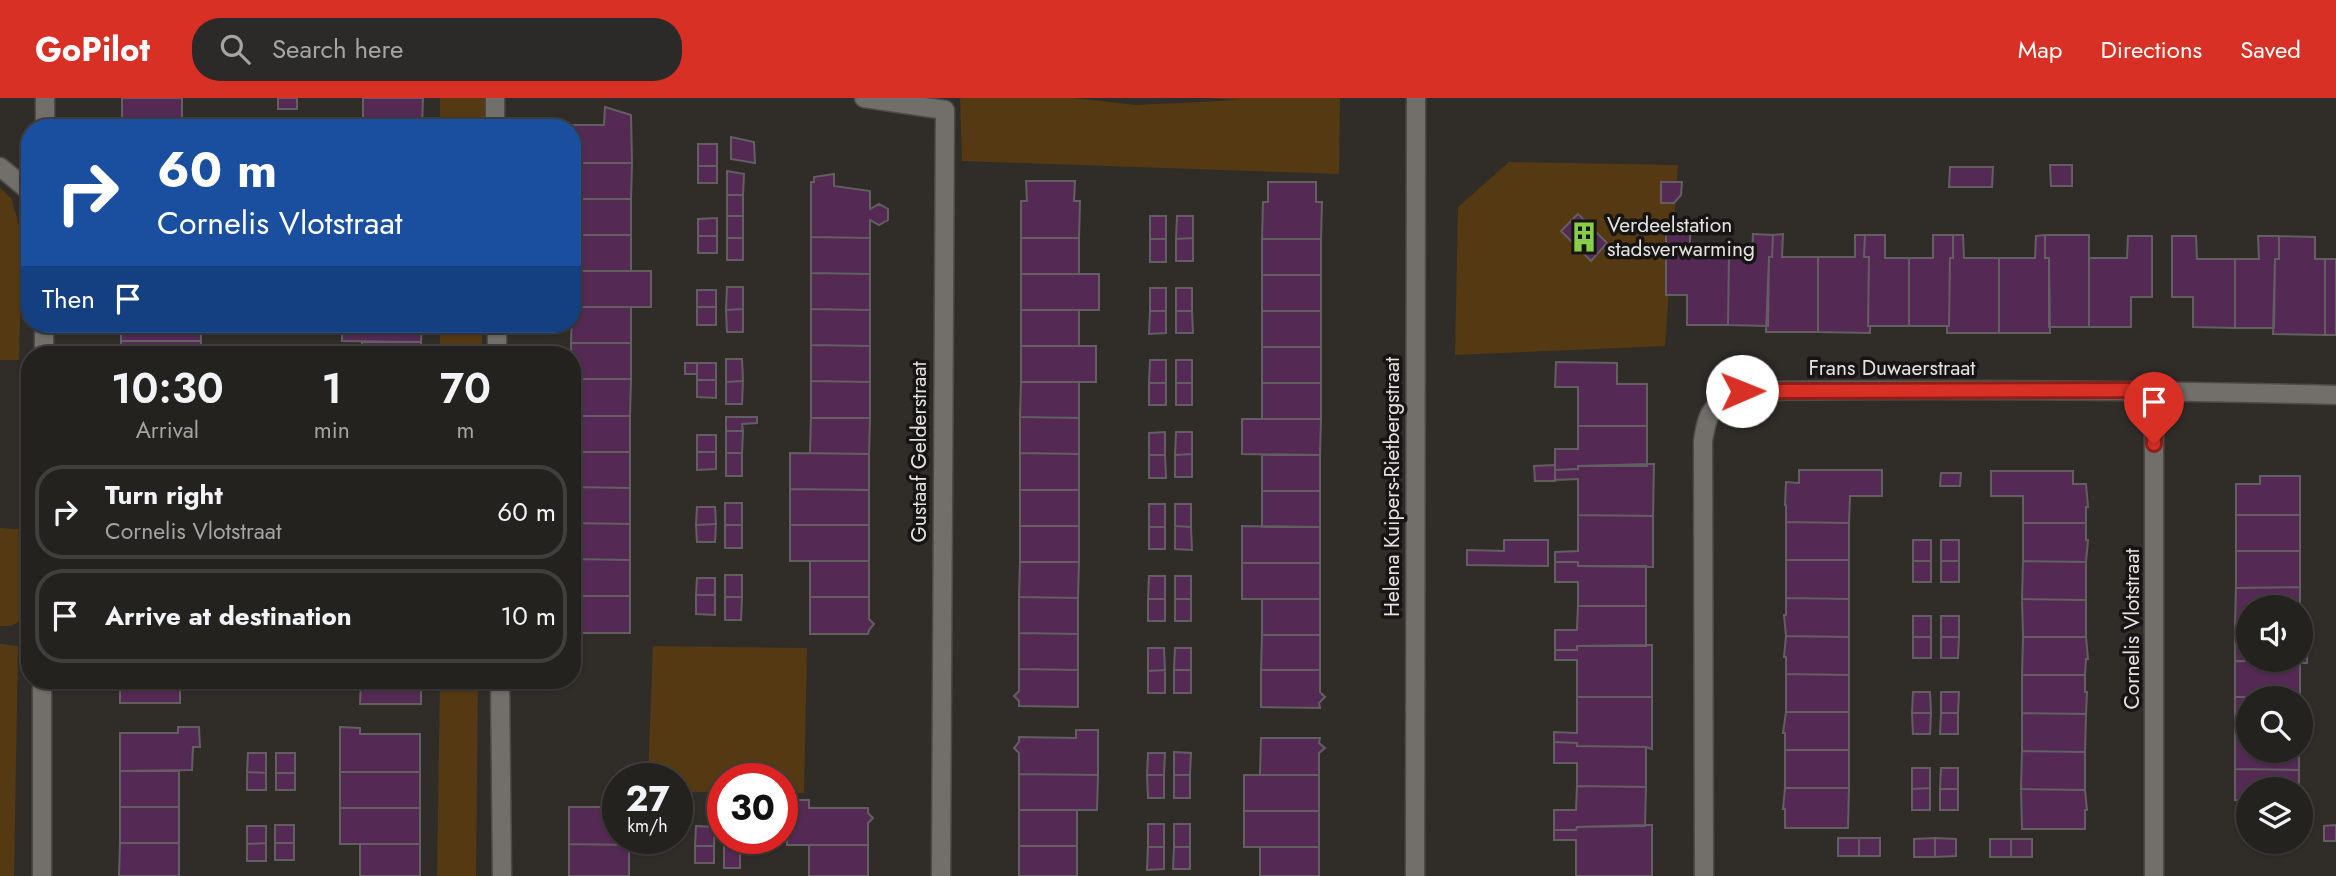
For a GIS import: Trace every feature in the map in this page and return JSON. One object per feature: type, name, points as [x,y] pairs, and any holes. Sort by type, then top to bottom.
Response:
[{"type":"street","points":[[45,98],[45,119]]},
{"type":"street","points":[[495,98],[495,119]]},
{"type":"street","name":"Gustaaf Gelderstraat","points":[[864,98],[945,110],[941,876]]},
{"type":"street","name":"Helena Kuipers-Rietbergstraat","points":[[1415,876],[1416,98]]},
{"type":"street","points":[[0,167],[21,184]]},
{"type":"street","name":"Frans Duwaerstraat","points":[[1704,876],[1703,441],[1707,417],[1720,401],[1742,391],[2154,386],[2336,395]]},
{"type":"street","name":"Cornelis Vlotstraat","points":[[2154,386],[2154,876]]},
{"type":"street","points":[[42,689],[42,876]]},
{"type":"street","points":[[500,689],[502,876]]},
{"type":"shaded area","points":[[440,98],[485,98],[484,119],[440,119]]},
{"type":"shaded area","points":[[960,98],[1073,98],[1136,105],[1241,100],[1207,98],[1340,98],[1339,174],[962,161]]},
{"type":"shaded area","points":[[1509,162],[1678,165],[1665,346],[1455,355],[1458,207]]},
{"type":"shaded area","points":[[0,188],[11,198],[21,233],[21,277],[19,360],[0,360]]},
{"type":"shaded area","points":[[440,333],[482,333],[482,346],[440,346]]},
{"type":"shaded area","points":[[0,528],[21,530],[21,621],[11,626],[0,626]]},
{"type":"shaded area","points":[[0,644],[18,646],[14,876],[0,876]]},
{"type":"shaded area","points":[[653,646],[807,648],[804,793],[798,793],[798,763],[707,763],[707,792],[693,792],[693,763],[649,763]]},
{"type":"shaded area","points":[[440,689],[478,689],[476,876],[437,876]]},
{"type":"building","points":[[122,98],[182,98],[182,119],[122,119]]},
{"type":"building","points":[[278,98],[297,98],[297,109],[278,109]]},
{"type":"building","points":[[363,98],[423,98],[422,119],[363,119]]},
{"type":"building","points":[[605,107],[631,115],[632,163],[581,163],[581,125],[604,125]]},
{"type":"building","points":[[731,137],[754,142],[755,163],[731,159]]},
{"type":"building","points":[[698,144],[717,144],[717,166],[698,166]]},
{"type":"building","points":[[581,163],[632,163],[631,199],[581,199]]},
{"type":"building","points":[[2050,165],[2072,165],[2072,186],[2051,186]]},
{"type":"building","points":[[698,166],[717,166],[717,183],[698,183]]},
{"type":"building","points":[[1950,167],[1993,167],[1992,187],[1949,187]]},
{"type":"building","points":[[727,171],[744,174],[743,195],[727,195]]},
{"type":"building","points":[[834,174],[834,186],[870,191],[870,209],[879,204],[888,209],[888,220],[879,225],[870,220],[870,238],[811,237],[811,182],[814,182],[814,177]]},
{"type":"building","points":[[1026,181],[1075,181],[1074,201],[1080,201],[1079,238],[1021,238],[1021,201],[1027,201]]},
{"type":"building","points":[[1268,182],[1316,182],[1316,202],[1322,202],[1321,239],[1262,239],[1263,202],[1268,202]]},
{"type":"building","points":[[1661,182],[1682,182],[1681,195],[1674,203],[1661,203]]},
{"type":"building","points":[[727,195],[743,195],[743,216],[727,216]]},
{"type":"building","points":[[581,199],[631,199],[631,235],[581,235]]},
{"type":"building","name":"Verdeelstation stadsverwarming","points":[[1578,214],[1607,243],[1591,261],[1561,231]]},
{"type":"building","points":[[727,216],[743,216],[743,238],[727,238]]},
{"type":"building","points":[[1150,216],[1166,216],[1166,239],[1150,239]]},
{"type":"building","points":[[1177,216],[1193,216],[1193,238],[1176,239]]},
{"type":"building","points":[[717,218],[717,236],[698,236],[698,219]]},
{"type":"building","points":[[1666,234],[1690,234],[1690,257],[1729,257],[1728,325],[1687,325],[1687,295],[1666,295]]},
{"type":"building","points":[[1753,234],[1773,235],[1772,257],[1769,257],[1768,326],[1728,325],[1729,257],[1752,257]]},
{"type":"building","points":[[1783,234],[1782,257],[1818,257],[1818,332],[1766,332],[1769,257],[1772,257],[1773,235]]},
{"type":"building","points":[[581,235],[631,235],[631,271],[581,271]]},
{"type":"building","points":[[1855,235],[1865,235],[1864,257],[1869,257],[1870,333],[1818,332],[1818,257],[1855,257]]},
{"type":"building","points":[[1865,235],[1885,235],[1885,258],[1909,258],[1909,326],[1868,326],[1869,257],[1864,257]]},
{"type":"building","points":[[1933,235],[1953,235],[1949,326],[1909,326],[1909,258],[1933,258]]},
{"type":"building","points":[[1953,235],[1963,235],[1964,258],[1999,258],[1999,333],[1947,333]]},
{"type":"building","points":[[2045,235],[2045,258],[2049,258],[2050,333],[1999,333],[1999,258],[2035,258],[2036,236]]},
{"type":"building","points":[[2045,235],[2089,235],[2089,327],[2049,327],[2049,258],[2045,258]]},
{"type":"building","points":[[698,236],[717,236],[717,253],[698,253]]},
{"type":"building","points":[[2128,236],[2152,236],[2152,297],[2131,297],[2131,327],[2089,327],[2089,258],[2127,258]]},
{"type":"building","points":[[2172,236],[2196,236],[2197,259],[2235,259],[2235,328],[2193,327],[2193,297],[2172,297]]},
{"type":"building","points":[[2258,236],[2279,236],[2279,259],[2275,259],[2274,328],[2235,328],[2235,259],[2259,259]]},
{"type":"building","points":[[2279,236],[2315,237],[2315,259],[2325,259],[2325,335],[2273,334],[2275,259],[2279,259]]},
{"type":"building","points":[[811,237],[870,238],[870,274],[811,273]]},
{"type":"building","points":[[727,238],[743,238],[743,260],[727,260]]},
{"type":"building","points":[[1021,238],[1079,238],[1079,274],[1021,274]]},
{"type":"building","points":[[1193,238],[1193,261],[1176,261],[1176,239]]},
{"type":"building","points":[[1150,239],[1166,239],[1166,262],[1150,262]]},
{"type":"building","points":[[1262,239],[1321,239],[1321,275],[1262,275]]},
{"type":"building","points":[[2325,259],[2336,259],[2336,335],[2325,335]]},
{"type":"building","points":[[581,271],[651,271],[651,307],[581,307]]},
{"type":"building","points":[[811,273],[870,274],[870,310],[811,309]]},
{"type":"building","points":[[1021,274],[1099,274],[1099,310],[1021,310]]},
{"type":"building","points":[[1262,275],[1321,275],[1321,311],[1262,311]]},
{"type":"building","points":[[727,287],[743,287],[743,309],[726,310]]},
{"type":"building","points":[[1150,288],[1166,288],[1166,311],[1150,311]]},
{"type":"building","points":[[1176,288],[1192,288],[1192,311],[1176,311]]},
{"type":"building","points":[[697,290],[716,290],[716,307],[697,307]]},
{"type":"building","points":[[581,307],[631,307],[631,343],[571,343],[571,333],[581,333]]},
{"type":"building","points":[[697,307],[716,307],[716,325],[697,325]]},
{"type":"building","points":[[743,309],[743,332],[727,332],[726,310]]},
{"type":"building","points":[[811,309],[870,310],[870,346],[811,345]]},
{"type":"building","points":[[1021,310],[1079,310],[1079,346],[1021,346]]},
{"type":"building","points":[[1150,311],[1166,311],[1166,333],[1149,334]]},
{"type":"building","points":[[1176,311],[1192,311],[1193,333],[1176,333]]},
{"type":"building","points":[[1262,311],[1321,311],[1321,347],[1262,347]]},
{"type":"building","points":[[121,333],[201,333],[201,341],[121,341]]},
{"type":"building","points":[[342,333],[422,333],[421,342],[342,341]]},
{"type":"building","points":[[121,341],[201,341],[201,346],[121,346]]},
{"type":"building","points":[[362,342],[421,342],[421,346],[362,346]]},
{"type":"building","points":[[571,343],[631,343],[631,379],[581,379],[581,346],[571,346]]},
{"type":"building","points":[[811,345],[870,346],[870,382],[811,381]]},
{"type":"building","points":[[1021,346],[1096,346],[1096,382],[1021,382]]},
{"type":"building","points":[[1262,347],[1321,347],[1321,383],[1262,383]]},
{"type":"building","points":[[726,359],[742,359],[743,381],[726,382]]},
{"type":"building","points":[[1150,360],[1166,360],[1166,383],[1149,383]]},
{"type":"building","points":[[1176,360],[1192,360],[1192,383],[1176,383]]},
{"type":"building","points":[[1556,362],[1617,363],[1617,384],[1647,384],[1647,426],[1578,426],[1578,387],[1555,387]]},
{"type":"building","points":[[685,363],[697,363],[697,374],[685,374]]},
{"type":"building","points":[[697,363],[716,363],[716,380],[697,380]]},
{"type":"building","points":[[581,379],[631,379],[630,416],[581,416]]},
{"type":"building","points":[[697,380],[716,380],[716,398],[697,397]]},
{"type":"building","points":[[743,381],[742,404],[726,404],[726,382]]},
{"type":"building","points":[[811,381],[870,382],[870,418],[811,418]]},
{"type":"building","points":[[1021,382],[1079,382],[1079,418],[1020,417]]},
{"type":"building","points":[[1149,383],[1166,383],[1166,405],[1149,405]]},
{"type":"building","points":[[1176,383],[1192,383],[1192,405],[1176,405]]},
{"type":"building","points":[[1262,383],[1321,383],[1321,419],[1262,419]]},
{"type":"building","points":[[581,416],[630,416],[630,452],[581,452]]},
{"type":"building","points":[[726,417],[757,417],[757,423],[742,424],[743,431],[726,431]]},
{"type":"building","points":[[1020,417],[1079,418],[1079,454],[1020,453]]},
{"type":"building","points":[[811,418],[870,418],[869,454],[810,453]]},
{"type":"building","points":[[1242,419],[1321,419],[1320,455],[1242,454]]},
{"type":"building","points":[[1578,426],[1647,426],[1647,466],[1578,466],[1578,469],[1555,470],[1555,449],[1578,449]]},
{"type":"building","points":[[726,431],[743,431],[742,453],[726,453]]},
{"type":"building","points":[[1165,432],[1165,455],[1149,455],[1149,433]]},
{"type":"building","points":[[1176,432],[1192,432],[1192,454],[1175,455]]},
{"type":"building","points":[[697,435],[716,435],[716,452],[697,452]]},
{"type":"building","points":[[581,452],[630,452],[630,488],[581,487]]},
{"type":"building","points":[[697,452],[716,452],[716,469],[697,470]]},
{"type":"building","points":[[726,453],[742,453],[742,476],[726,476]]},
{"type":"building","points":[[790,453],[869,454],[869,490],[790,489]]},
{"type":"building","points":[[1020,453],[1079,454],[1079,490],[1020,490]]},
{"type":"building","points":[[1192,454],[1192,477],[1175,477],[1175,455]]},
{"type":"building","points":[[1149,455],[1165,455],[1166,478],[1149,478]]},
{"type":"building","points":[[1262,455],[1320,455],[1320,491],[1262,491]]},
{"type":"building","points":[[1654,464],[1653,516],[1578,515],[1578,479],[1555,480],[1555,470],[1578,469],[1578,466]]},
{"type":"building","points":[[1555,465],[1555,481],[1535,481],[1534,466]]},
{"type":"building","points":[[1799,470],[1882,470],[1882,496],[1850,496],[1849,523],[1786,522],[1786,482],[1799,483]]},
{"type":"building","points":[[1991,471],[2073,471],[2073,484],[2086,484],[2086,523],[2023,523],[2023,496],[1991,496]]},
{"type":"building","points":[[1941,473],[1961,473],[1960,486],[1940,486]]},
{"type":"building","points":[[2260,476],[2300,476],[2300,515],[2236,515],[2236,484],[2260,484]]},
{"type":"building","points":[[581,487],[630,488],[630,524],[581,523]]},
{"type":"building","points":[[790,489],[869,490],[869,525],[790,525]]},
{"type":"building","points":[[1020,490],[1079,490],[1079,526],[1020,526]]},
{"type":"building","points":[[1262,491],[1320,491],[1320,527],[1262,527]]},
{"type":"building","points":[[725,503],[742,503],[742,525],[725,525]]},
{"type":"building","points":[[1149,504],[1165,504],[1165,527],[1149,527]]},
{"type":"building","points":[[1175,504],[1191,504],[1191,527],[1175,526]]},
{"type":"building","points":[[697,507],[715,507],[716,524],[696,525]]},
{"type":"building","points":[[1578,515],[1653,516],[1653,567],[1578,566],[1578,562],[1555,562],[1555,552],[1578,551]]},
{"type":"building","points":[[2236,515],[2300,515],[2300,551],[2236,551]]},
{"type":"building","points":[[1786,522],[1849,523],[1849,560],[1786,560]]},
{"type":"building","points":[[581,523],[630,524],[630,560],[581,559]]},
{"type":"building","points":[[2023,523],[2086,523],[2086,562],[2023,561]]},
{"type":"building","points":[[716,524],[715,542],[697,542],[696,525]]},
{"type":"building","points":[[725,525],[742,525],[742,548],[725,548]]},
{"type":"building","points":[[790,525],[869,525],[869,561],[790,561]]},
{"type":"building","points":[[1020,526],[1079,526],[1079,562],[1020,562]]},
{"type":"building","points":[[1175,526],[1191,527],[1192,550],[1175,549]]},
{"type":"building","points":[[1242,526],[1320,527],[1320,563],[1242,563]]},
{"type":"building","points":[[1149,527],[1165,527],[1165,549],[1149,549]]},
{"type":"building","points":[[1504,540],[1548,540],[1548,566],[1467,565],[1467,550],[1504,551]]},
{"type":"building","points":[[1913,540],[1931,540],[1931,561],[1913,561]]},
{"type":"building","points":[[1941,540],[1959,540],[1959,561],[1941,561]]},
{"type":"building","points":[[2236,551],[2300,551],[2300,587],[2236,588]]},
{"type":"building","points":[[581,559],[630,560],[630,596],[581,596]]},
{"type":"building","points":[[1786,560],[1849,560],[1849,599],[1786,598]]},
{"type":"building","points":[[810,561],[869,561],[869,597],[810,597]]},
{"type":"building","points":[[1913,561],[1931,561],[1931,582],[1913,582]]},
{"type":"building","points":[[1941,561],[1959,561],[1959,582],[1941,582]]},
{"type":"building","points":[[2023,561],[2086,562],[2086,600],[2022,599]]},
{"type":"building","points":[[1020,562],[1079,562],[1078,598],[1019,597]]},
{"type":"building","points":[[1555,562],[1578,562],[1578,566],[1646,566],[1646,606],[1578,606],[1578,582],[1555,582]]},
{"type":"building","points":[[1242,563],[1320,563],[1320,599],[1242,599]]},
{"type":"building","points":[[725,575],[742,575],[742,597],[725,597]]},
{"type":"building","points":[[1149,576],[1165,576],[1165,599],[1148,599]]},
{"type":"building","points":[[1175,576],[1191,576],[1191,599],[1175,599]]},
{"type":"building","points":[[697,578],[715,578],[715,595],[696,595]]},
{"type":"building","points":[[2300,587],[2300,595],[2236,595],[2235,623],[2236,588]]},
{"type":"building","points":[[696,595],[715,595],[715,615],[696,614]]},
{"type":"building","points":[[581,596],[630,596],[630,633],[581,633]]},
{"type":"building","points":[[725,597],[742,597],[741,620],[725,620]]},
{"type":"building","points":[[810,597],[869,597],[869,619],[874,624],[868,634],[810,634]]},
{"type":"building","points":[[1019,597],[1078,598],[1078,634],[1019,633]]},
{"type":"building","points":[[1786,598],[1849,599],[1849,637],[1786,636]]},
{"type":"building","points":[[1148,599],[1165,599],[1165,621],[1148,621]]},
{"type":"building","points":[[1175,599],[1191,599],[1191,621],[1175,621]]},
{"type":"building","points":[[1262,599],[1320,599],[1320,635],[1262,635]]},
{"type":"building","points":[[2022,599],[2086,600],[2086,637],[2023,637]]},
{"type":"building","points":[[1578,606],[1646,606],[1646,646],[1577,646],[1577,650],[1555,650],[1555,630],[1577,630]]},
{"type":"building","points":[[1913,616],[1931,616],[1931,637],[1913,637]]},
{"type":"building","points":[[1941,616],[1959,616],[1959,637],[1941,637]]},
{"type":"building","points":[[2236,623],[2236,661],[2235,661]]},
{"type":"building","points":[[1019,633],[1078,634],[1078,670],[1019,669]]},
{"type":"building","points":[[1262,635],[1320,635],[1320,670],[1261,670]]},
{"type":"building","points":[[1786,636],[1849,637],[1849,675],[1786,674]]},
{"type":"building","points":[[1913,637],[1931,637],[1931,658],[1913,658]]},
{"type":"building","points":[[1941,637],[1959,637],[1958,658],[1941,658]]},
{"type":"building","points":[[2023,637],[2086,637],[2088,659],[2085,675],[2022,675]]},
{"type":"building","points":[[1652,645],[1652,697],[1577,697],[1577,660],[1555,660],[1555,650],[1577,650],[1577,646]]},
{"type":"building","points":[[1148,648],[1164,648],[1165,670],[1148,671]]},
{"type":"building","points":[[1175,648],[1191,648],[1191,670],[1174,670]]},
{"type":"building","points":[[2235,661],[2236,672],[2300,672],[2300,686],[2236,686],[2235,697]]},
{"type":"building","points":[[1019,669],[1078,670],[1078,707],[1019,706],[1019,701],[1014,696],[1019,691]]},
{"type":"building","points":[[1165,670],[1165,693],[1148,693],[1148,671]]},
{"type":"building","points":[[1174,670],[1191,670],[1191,693],[1174,693]]},
{"type":"building","points":[[1261,670],[1320,670],[1320,692],[1325,697],[1319,703],[1320,708],[1261,707]]},
{"type":"building","points":[[1786,674],[1849,675],[1849,712],[1786,712]]},
{"type":"building","points":[[2022,675],[2085,675],[2086,714],[2022,713]]},
{"type":"building","points":[[120,689],[180,689],[180,703],[120,703]]},
{"type":"building","points":[[361,689],[421,689],[421,704],[360,704]]},
{"type":"building","points":[[1913,692],[1930,692],[1931,713],[1912,713]]},
{"type":"building","points":[[1941,692],[1959,692],[1958,713],[1941,713]]},
{"type":"building","points":[[1577,697],[1652,697],[1652,749],[1577,746],[1577,743],[1554,742],[1554,732],[1577,733]]},
{"type":"building","points":[[2235,697],[2236,697],[2236,733]]},
{"type":"building","points":[[1786,712],[1849,712],[1849,750],[1785,750],[1783,733]]},
{"type":"building","points":[[1912,713],[1931,713],[1930,734],[1913,734]]},
{"type":"building","points":[[1941,713],[1958,713],[1958,734],[1940,734]]},
{"type":"building","points":[[2022,713],[2086,714],[2085,752],[2022,751]]},
{"type":"building","points":[[178,727],[199,727],[200,747],[193,747],[192,770],[120,771],[120,733],[178,733]]},
{"type":"building","points":[[340,727],[360,728],[360,734],[420,734],[420,772],[340,772]]},
{"type":"building","points":[[1076,730],[1098,730],[1098,775],[1019,774],[1019,753],[1014,748],[1019,737],[1076,738]]},
{"type":"building","points":[[2235,733],[2236,763],[2299,763],[2299,770],[2235,769]]},
{"type":"building","points":[[1261,738],[1320,738],[1319,743],[1325,748],[1319,753],[1319,775],[1260,775]]},
{"type":"building","points":[[1554,742],[1577,743],[1577,746],[1646,747],[1646,787],[1577,786],[1577,763],[1554,763]]},
{"type":"building","points":[[1785,750],[1849,750],[1849,788],[1785,788]]},
{"type":"building","points":[[2022,751],[2085,752],[2085,790],[2021,789]]},
{"type":"building","points":[[1174,752],[1191,753],[1190,775],[1174,775]]},
{"type":"building","points":[[248,753],[266,753],[266,773],[247,772]]},
{"type":"building","points":[[276,753],[295,753],[295,773],[276,773]]},
{"type":"building","points":[[1148,753],[1165,753],[1164,775],[1147,775]]},
{"type":"building","points":[[1912,768],[1930,768],[1930,788],[1912,789]]},
{"type":"building","points":[[1941,768],[1958,768],[1958,789],[1940,789]]},
{"type":"building","points":[[2235,769],[2299,770],[2299,777],[2236,777],[2235,800]]},
{"type":"building","points":[[120,771],[179,771],[179,807],[120,807]]},
{"type":"building","points":[[247,772],[266,773],[266,790],[247,790]]},
{"type":"building","points":[[340,772],[420,772],[420,808],[340,808]]},
{"type":"building","points":[[276,773],[295,773],[295,790],[276,790]]},
{"type":"building","points":[[1019,774],[1098,775],[1097,810],[1019,810]]},
{"type":"building","points":[[1147,775],[1164,775],[1164,798],[1148,798]]},
{"type":"building","points":[[1174,775],[1190,775],[1190,798],[1174,798]]},
{"type":"building","points":[[1244,775],[1319,775],[1319,811],[1244,811]]},
{"type":"building","points":[[1577,786],[1646,787],[1645,826],[1554,830],[1554,810],[1576,810]]},
{"type":"building","points":[[1785,788],[1849,788],[1848,828],[1785,828]]},
{"type":"building","points":[[1930,788],[1930,810],[1912,810],[1912,789]]},
{"type":"building","points":[[1940,789],[1958,789],[1958,810],[1940,810]]},
{"type":"building","points":[[2021,789],[2085,790],[2085,829],[2022,829]]},
{"type":"building","points":[[798,800],[809,800],[809,808],[868,808],[868,813],[873,818],[868,823],[868,845],[798,845]]},
{"type":"building","points":[[120,807],[179,807],[179,843],[120,843]]},
{"type":"building","points":[[569,807],[602,807],[602,845],[569,844]]},
{"type":"building","points":[[340,808],[420,808],[420,844],[340,844]]},
{"type":"building","points":[[1019,810],[1077,810],[1077,846],[1019,846]]},
{"type":"building","points":[[1244,811],[1319,811],[1319,847],[1244,847]]},
{"type":"building","points":[[1148,824],[1164,824],[1164,847],[1148,847]]},
{"type":"building","points":[[1174,824],[1190,824],[1190,847],[1174,847]]},
{"type":"building","points":[[275,825],[294,825],[294,843],[275,843]]},
{"type":"building","points":[[1652,825],[1652,876],[1576,876],[1576,840],[1554,840],[1554,830]]},
{"type":"building","points":[[2336,825],[2336,841],[2324,841],[2324,826]]},
{"type":"building","points":[[247,826],[266,826],[266,843],[247,844]]},
{"type":"building","points":[[696,826],[707,827],[707,846],[695,846]]},
{"type":"building","points":[[1838,838],[1859,838],[1859,856],[1838,856]]},
{"type":"building","points":[[1859,838],[1880,838],[1880,856],[1859,856]]},
{"type":"building","points":[[1935,838],[1935,857],[1914,857],[1914,839]]},
{"type":"building","points":[[1935,838],[1956,839],[1956,856],[1935,857]]},
{"type":"building","points":[[1990,839],[2011,839],[2011,857],[1990,857]]},
{"type":"building","points":[[2011,839],[2032,839],[2032,857],[2011,857]]},
{"type":"building","points":[[120,843],[179,843],[179,876],[119,876]]},
{"type":"building","points":[[266,843],[266,861],[247,861],[247,844]]},
{"type":"building","points":[[275,843],[294,843],[294,860],[275,860]]},
{"type":"building","points":[[360,844],[420,844],[420,876],[360,876]]},
{"type":"building","points":[[569,844],[602,845],[602,854],[629,854],[629,876],[569,876]]},
{"type":"building","points":[[809,845],[868,845],[868,876],[809,876]]},
{"type":"building","points":[[695,846],[707,846],[707,854],[714,854],[714,863],[695,863]]},
{"type":"building","points":[[1019,846],[1077,846],[1077,876],[1019,876]]},
{"type":"building","points":[[1148,847],[1164,847],[1164,869],[1147,870]]},
{"type":"building","points":[[1174,847],[1190,847],[1190,869],[1173,869]]},
{"type":"building","points":[[1260,847],[1319,847],[1319,876],[1260,876]]},
{"type":"building","points":[[724,854],[740,854],[740,868],[724,868]]},
{"type":"place","name":"Verdeelstation stadsverwarming","points":[[1584,237]]},
{"type":"route","points":[[1742,391],[2154,390],[2154,444]]}]
